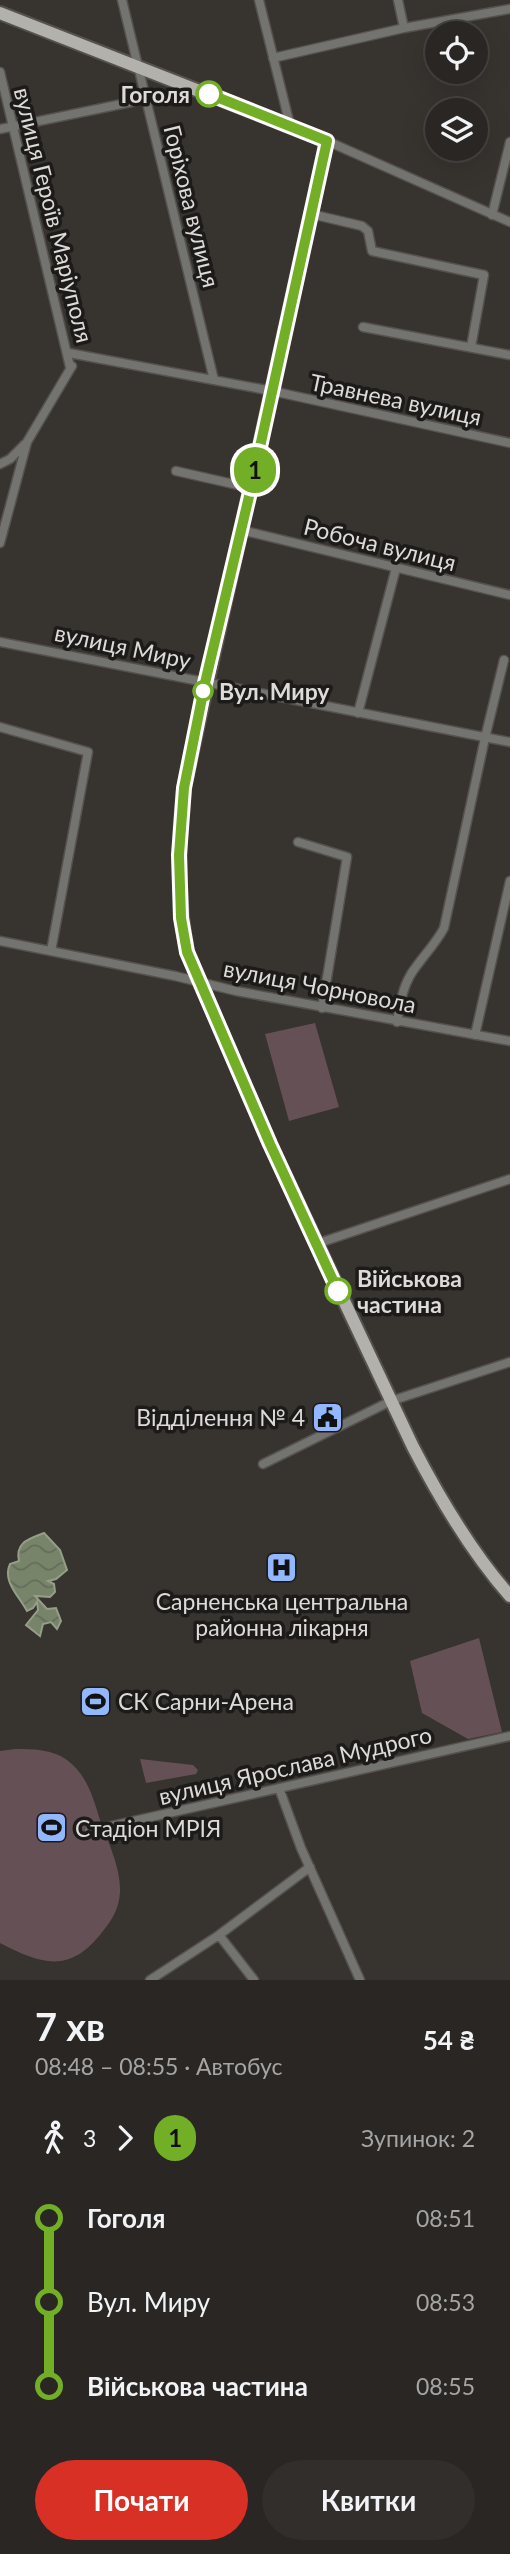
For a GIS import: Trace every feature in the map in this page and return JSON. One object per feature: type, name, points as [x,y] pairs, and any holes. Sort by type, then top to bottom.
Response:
[{"type":"main road","points":[[0,13],[327,141],[242,530],[205,683],[184,788],[179,831],[181,918],[187,952],[199,981],[316,1244],[391,1401],[436,1492],[510,1596]]},
{"type":"street","name":"Горіхова вулиця","points":[[122,0],[214,380]]},
{"type":"street","points":[[259,0],[290,125]]},
{"type":"street","points":[[398,0],[404,28]]},
{"type":"street","points":[[273,58],[404,28],[510,9]]},
{"type":"street","name":"вулиця Героїв Маріуполя","points":[[0,72],[69,353],[70,367]]},
{"type":"street","points":[[0,129],[146,99]]},
{"type":"street","points":[[327,141],[510,222]]},
{"type":"street","points":[[492,215],[510,142]]},
{"type":"street","points":[[311,214],[362,226],[368,231],[372,251],[484,275],[471,347]]},
{"type":"street","points":[[363,327],[510,355]]},
{"type":"street","name":"Травнева вулиця","points":[[69,353],[272,391],[510,443]]},
{"type":"street","points":[[0,543],[27,442],[70,367],[78,360],[88,358]]},
{"type":"street","points":[[0,464],[27,442]]},
{"type":"street","points":[[10,458],[18,463],[20,468]]},
{"type":"street","points":[[176,471],[251,488]]},
{"type":"street","name":"Робоча вулиця","points":[[242,530],[510,595]]},
{"type":"street","points":[[358,713],[396,568]]},
{"type":"street","name":"вулиця Миру","points":[[0,642],[510,742]]},
{"type":"street","points":[[397,1022],[402,992],[444,928],[504,660]]},
{"type":"street","points":[[0,727],[88,752],[51,951]]},
{"type":"street","points":[[298,842],[347,856],[322,1007]]},
{"type":"street","points":[[475,1035],[510,881]]},
{"type":"street","name":"вулиця Чорновола","points":[[0,942],[199,981],[236,991],[510,1041]]},
{"type":"street","points":[[316,1244],[510,1179]]},
{"type":"street","points":[[263,1464],[391,1401],[510,1362]]},
{"type":"street","name":"вулиця Ярослава Мудрого","points":[[89,1831],[510,1736]]},
{"type":"street","points":[[279,1788],[301,1848],[360,1980]]},
{"type":"street","points":[[150,1980],[219,1934],[310,1867]]},
{"type":"street","points":[[219,1934],[254,1980]]},
{"type":"shaded area","points":[[315,1023],[339,1107],[289,1121],[265,1034]]},
{"type":"shaded area","points":[[479,1638],[502,1732],[468,1739],[422,1713],[410,1661]]},
{"type":"shaded area","name":"Стадіон МРІЯ","points":[[15,1749],[55,1754],[67,1760],[80,1772],[92,1795],[116,1864],[120,1892],[115,1913],[91,1945],[68,1959],[56,1961],[30,1957],[0,1943],[0,1751]]},
{"type":"shaded area","points":[[140,1759],[193,1765],[198,1770],[196,1774],[146,1783]]},
{"type":"water","points":[[44,1533],[60,1550],[67,1570],[56,1579],[48,1581],[54,1584],[55,1592],[50,1597],[35,1596],[47,1609],[56,1608],[61,1621],[57,1629],[51,1622],[43,1624],[40,1636],[26,1625],[38,1610],[37,1602],[27,1611],[12,1588],[8,1570],[10,1564],[19,1561],[21,1545]]},
{"type":"bus line","name":"1","points":[[209,94],[327,141],[205,683],[184,788],[179,831],[181,918],[187,952],[199,981],[338,1291]]},
{"type":"place","name":"Гоголя","points":[[209,94]]},
{"type":"place","name":"Вул. Миру","points":[[203,691]]},
{"type":"place","name":"Військова частина","points":[[338,1291]]},
{"type":"place","name":"Відділення № 4","points":[[328,1417]]},
{"type":"place","name":"Сарненська центральна районна лікарня","points":[[282,1567]]},
{"type":"place","name":"СК Сарни-Арена","points":[[95,1701]]},
{"type":"place","name":"Стадіон МРІЯ","points":[[52,1828]]}]
